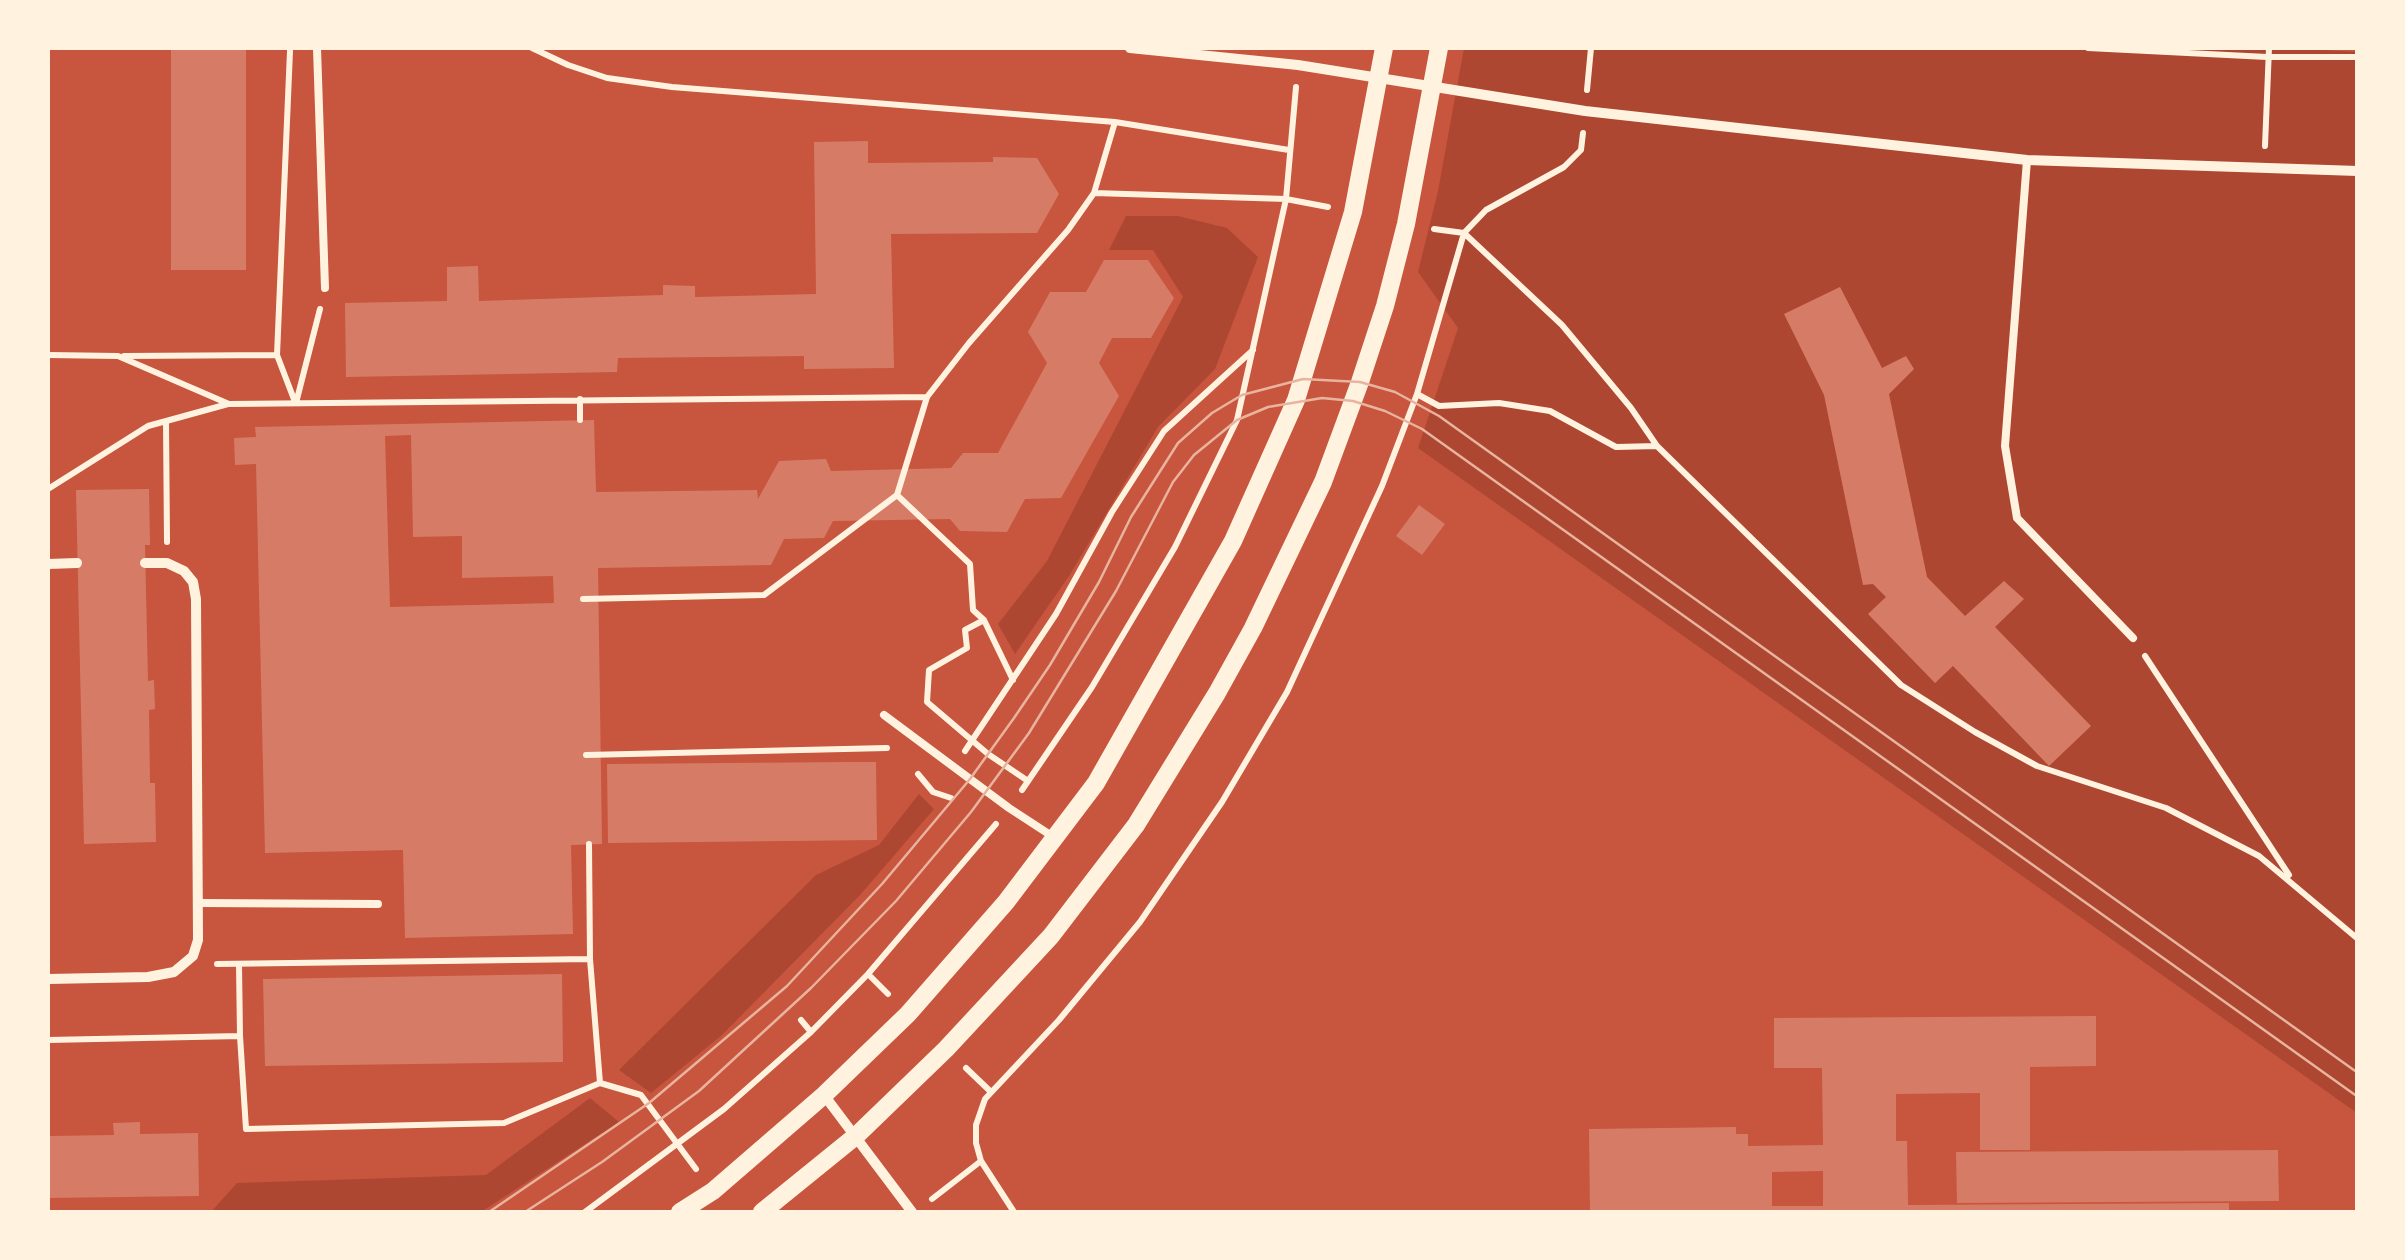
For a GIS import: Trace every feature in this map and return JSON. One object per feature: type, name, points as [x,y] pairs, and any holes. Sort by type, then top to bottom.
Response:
[{"type":"street","points":[[1130,48],[1298,65],[1585,112],[2027,160],[2358,172]]},
{"type":"street","points":[[680,1212],[712,1191],[824,1096],[936,982],[1096,783],[1233,541],[1296,400],[1352,212],[1384,48]]},
{"type":"street","points":[[762,1212],[857,1135],[946,1049],[1065,919],[1136,825],[1253,628],[1324,482],[1385,306],[1406,224],[1439,48]]},
{"type":"street","points":[[48,979],[148,977],[174,972],[193,956],[198,940],[196,599],[193,582],[184,571],[167,564],[145,563]]},
{"type":"street","points":[[48,564],[77,564]]},
{"type":"street","points":[[824,1096],[912,1212]]},
{"type":"lane","points":[[317,48],[325,288]]},
{"type":"lane","points":[[2027,160],[2004,446],[2018,518],[2134,638]]},
{"type":"lane","points":[[884,715],[1055,838]]},
{"type":"lane","points":[[198,903],[378,904]]},
{"type":"path","points":[[290,48],[277,355],[296,403]]},
{"type":"path","points":[[532,48],[608,78],[672,87],[1115,122],[1288,150]]},
{"type":"path","points":[[1014,1212],[982,1161],[976,1143],[976,1125],[990,1091],[1059,1020],[1140,922],[1222,802],[1287,692],[1382,486],[1417,394],[1464,233],[1486,210],[1564,167],[1581,150],[1591,48]]},
{"type":"path","points":[[2088,48],[2358,57]]},
{"type":"path","points":[[2265,169],[2268,52]]},
{"type":"path","points":[[584,1212],[724,1109],[868,974],[992,830],[1092,687],[1175,547],[1238,420],[1286,199],[1298,65]]},
{"type":"path","points":[[583,599],[764,594],[897,495],[928,397],[968,343],[1068,230],[1094,192],[1115,122]]},
{"type":"path","points":[[1094,192],[1286,199]]},
{"type":"path","points":[[1464,233],[1562,324],[1657,446],[1902,684],[2036,766],[2166,808],[2259,856],[2358,940]]},
{"type":"path","points":[[296,403],[325,288]]},
{"type":"path","points":[[973,742],[1056,614],[1164,432],[1254,349]]},
{"type":"path","points":[[48,355],[277,355]]},
{"type":"path","points":[[118,356],[229,404]]},
{"type":"path","points":[[1417,394],[1439,406],[1499,403],[1550,410],[1616,447],[1657,446]]},
{"type":"path","points":[[48,489],[148,426],[229,404],[928,397]]},
{"type":"path","points":[[580,399],[580,420]]},
{"type":"path","points":[[166,421],[167,564]]},
{"type":"path","points":[[897,495],[970,564],[973,610],[984,620],[1014,681]]},
{"type":"path","points":[[984,620],[965,630],[967,648],[929,670],[927,702],[1028,782]]},
{"type":"path","points":[[2134,638],[2294,882]]},
{"type":"path","points":[[586,755],[892,748]]},
{"type":"path","points":[[914,770],[933,792],[962,806]]},
{"type":"path","points":[[980,821],[992,830]]},
{"type":"path","points":[[589,844],[590,959],[600,1082]]},
{"type":"path","points":[[590,959],[239,965],[246,1129],[504,1123],[600,1082],[642,1095],[678,1144]]},
{"type":"path","points":[[802,1020],[810,1032]]},
{"type":"path","points":[[48,1040],[240,1036]]},
{"type":"path","points":[[928,1202],[982,1161]]},
{"type":"shaded area","points":[[1464,48],[2286,48],[2357,52],[2357,1113],[1418,448],[1458,328],[1418,272],[1438,191]]},
{"type":"shaded area","points":[[1126,216],[1178,216],[1227,228],[1258,257],[1215,369],[1158,427],[1069,576],[1015,654],[998,624],[1047,561],[1183,297],[1153,250],[1109,250]]},
{"type":"shaded area","points":[[919,794],[934,809],[861,894],[722,1035],[651,1093],[619,1070],[816,875],[879,845]]},
{"type":"shaded area","points":[[590,1098],[619,1122],[481,1212],[211,1212],[237,1183],[486,1175]]},
{"type":"building","points":[[171,48],[246,48],[246,270],[171,270]]},
{"type":"building","points":[[868,141],[868,163],[1037,158],[1059,194],[1037,233],[891,234],[894,368],[804,369],[804,356],[618,358],[617,372],[346,377],[345,303],[447,301],[447,267],[478,266],[479,301],[663,295],[663,285],[695,286],[695,297],[816,294],[814,142]]},
{"type":"building","points":[[1104,260],[1148,260],[1174,298],[1151,338],[1112,338],[1099,363],[1119,396],[1061,498],[1025,499],[1007,532],[960,531],[950,519],[833,521],[824,538],[784,539],[771,565],[598,568],[602,844],[571,845],[573,934],[405,938],[403,850],[265,853],[256,464],[235,465],[234,438],[256,437],[255,427],[594,420],[596,492],[757,490],[758,499],[779,461],[826,459],[831,471],[951,468],[963,453],[998,453],[1047,363],[1028,332],[1050,292],[1086,292]],"holes":[[[411,435],[413,537],[462,536],[462,578],[553,576],[554,603],[390,607],[385,436]]]},
{"type":"building","points":[[1840,287],[1882,368],[1906,356],[1914,369],[1889,394],[1927,577],[1965,616],[2004,581],[2024,599],[1995,627],[2091,726],[2049,766],[1953,666],[1935,683],[1868,614],[1886,597],[1873,584],[1863,585],[1824,395],[1784,314]]},
{"type":"building","points":[[149,489],[150,545],[145,545],[148,681],[154,680],[155,709],[149,710],[156,842],[84,844],[76,490]]},
{"type":"building","points":[[1419,505],[1445,524],[1422,555],[1396,536]]},
{"type":"building","points":[[876,762],[877,840],[608,843],[607,764]]},
{"type":"building","points":[[562,974],[563,1062],[265,1066],[263,979]]},
{"type":"building","points":[[2096,1016],[2096,1066],[2030,1067],[2030,1150],[1980,1150],[1980,1093],[1896,1094],[1896,1141],[1907,1141],[1908,1205],[2229,1203],[2229,1212],[1590,1212],[1589,1129],[1736,1127],[1736,1134],[1748,1134],[1748,1146],[1823,1145],[1822,1068],[1774,1068],[1774,1018]],"holes":[[[1823,1171],[1823,1206],[1772,1206],[1772,1172]]]},
{"type":"building","points":[[140,1122],[140,1134],[198,1133],[199,1196],[48,1198],[48,1136],[114,1135],[113,1123]]},
{"type":"building","points":[[2278,1150],[2279,1201],[1957,1203],[1956,1152]]},
{"type":"tram line","points":[[489,1212],[649,1103],[787,986],[882,884],[970,779],[1014,718],[1050,665],[1099,582],[1131,517],[1178,443],[1212,413],[1242,395],[1303,379],[1360,382],[1395,392],[1439,416],[2358,1073]]},
{"type":"tram line","points":[[525,1212],[699,1091],[811,988],[896,901],[971,812],[1029,733],[1116,591],[1173,482],[1194,455],[1237,420],[1268,407],[1322,398],[1353,401],[1422,429],[2358,1097]]}]
